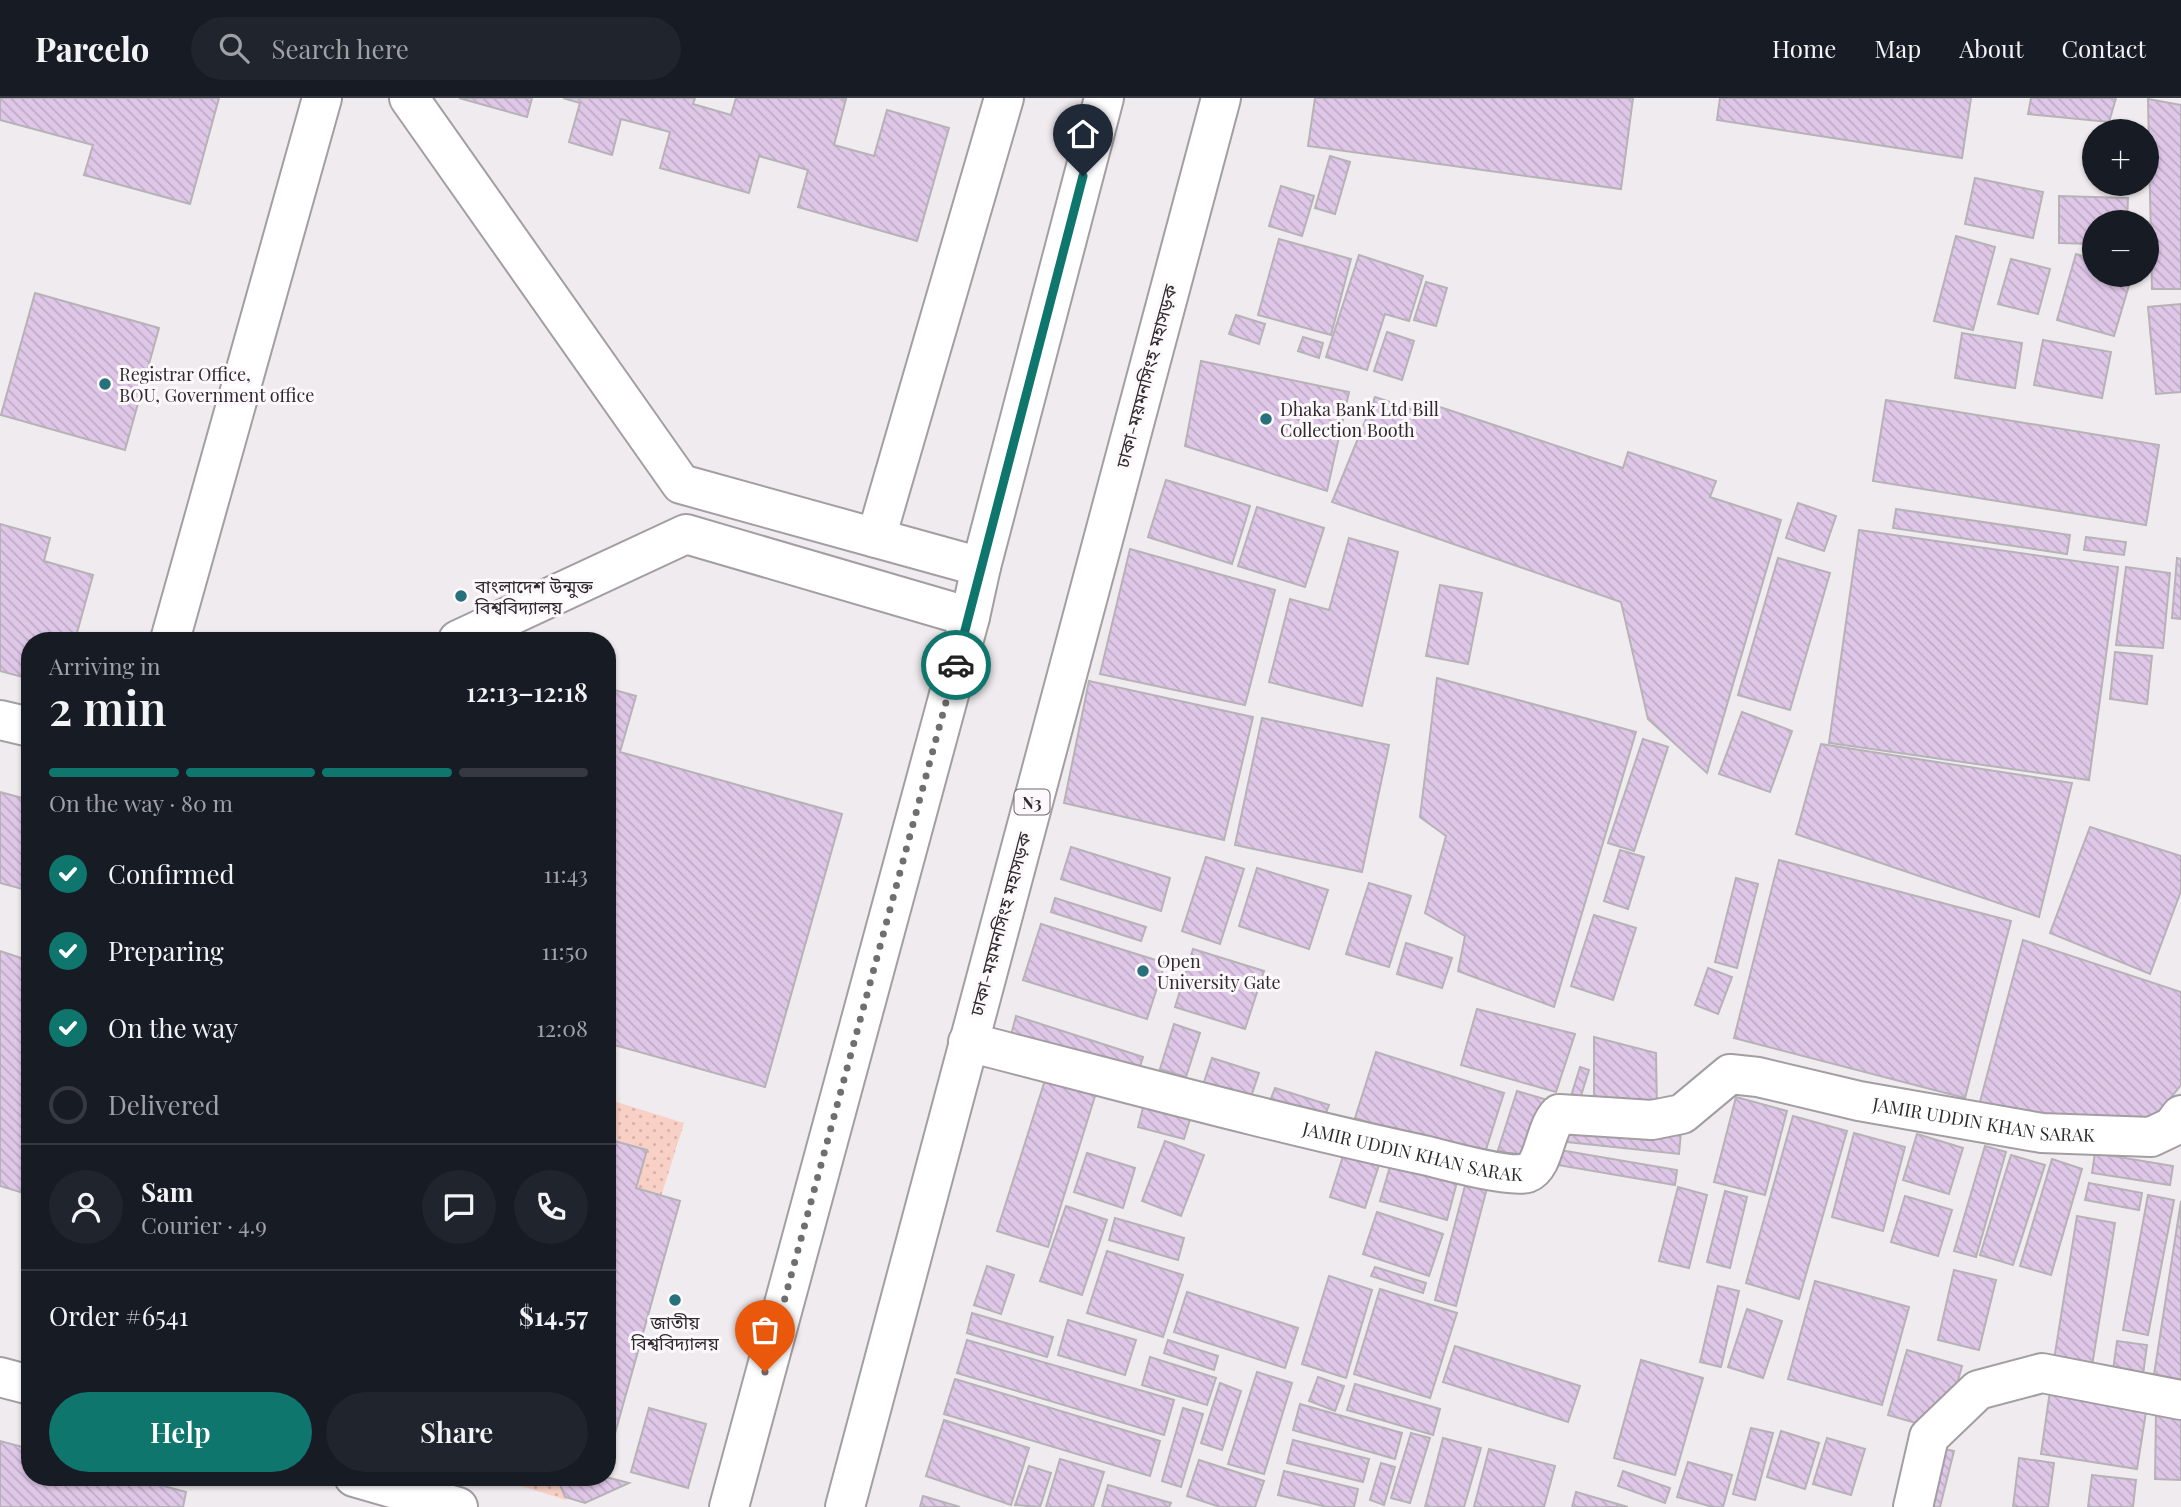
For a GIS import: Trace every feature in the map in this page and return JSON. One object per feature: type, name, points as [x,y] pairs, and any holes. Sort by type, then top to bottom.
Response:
[{"type":"main road","points":[[172,632],[322,98]]},
{"type":"main road","points":[[409,98],[681,484],[981,567]]},
{"type":"main road","points":[[876,538],[1004,98]]},
{"type":"main road","points":[[729,1507],[970,617],[1104,98]]},
{"type":"main road","name":"ঢাকা-ময়মনসিংহ মহাসড়ক","points":[[845,1507],[1221,98]]},
{"type":"main road","points":[[475,632],[686,534],[970,617]]},
{"type":"main road","points":[[0,720],[21,725]]},
{"type":"main road","name":"JAMIR UDDIN KHAN SARAK","points":[[968,1042],[1344,1138],[1512,1173],[1525,1173],[1537,1166],[1552,1121],[1559,1114],[1652,1120],[1682,1114],[1730,1074],[1758,1077],[1858,1101],[2042,1133],[2151,1137],[2172,1127],[2181,1115]]},
{"type":"main road","points":[[1913,1507],[1929,1437],[1979,1390],[2042,1373],[2181,1400]]},
{"type":"main road","points":[[0,1377],[21,1383]]},
{"type":"main road","points":[[385,1486],[458,1507]]},
{"type":"shaded area","points":[[616,1102],[684,1123],[616,1340]]},
{"type":"shaded area","points":[[522,1486],[571,1486],[566,1500]]},
{"type":"building","points":[[0,98],[219,98],[190,204],[84,175],[93,145],[0,120]]},
{"type":"building","points":[[459,98],[532,98],[527,117]]},
{"type":"building","points":[[563,98],[695,98],[693,104],[731,115],[736,98],[842,98],[846,99],[834,145],[874,156],[887,110],[949,128],[917,241],[798,207],[808,170],[759,156],[749,193],[660,168],[670,132],[621,119],[612,155],[569,142],[580,103]]},
{"type":"building","points":[[1315,98],[1633,98],[1621,189],[1308,146]]},
{"type":"building","points":[[1720,98],[1971,98],[1962,158],[1717,120]]},
{"type":"building","points":[[2031,98],[2116,98],[2110,119],[2028,114]]},
{"type":"building","points":[[2148,99],[2181,105],[2181,289],[2152,289],[2159,287],[2159,210],[2150,210],[2150,196],[2159,196],[2159,119],[2148,119]]},
{"type":"building","points":[[1330,156],[1350,162],[1335,214],[1315,208]]},
{"type":"building","points":[[1975,178],[2043,192],[2033,238],[1965,224]]},
{"type":"building","points":[[1281,186],[1314,196],[1302,236],[1269,226]]},
{"type":"building","points":[[2059,196],[2128,198],[2128,210],[2082,210],[2082,244],[2059,243]]},
{"type":"building","points":[[1956,236],[1995,247],[1973,330],[1934,321]]},
{"type":"building","points":[[1279,239],[1351,259],[1331,335],[1258,315]]},
{"type":"building","points":[[2076,254],[2082,256],[2082,287],[2128,287],[2114,336],[2057,320]]},
{"type":"building","points":[[1359,255],[1423,276],[1409,321],[1385,314],[1367,370],[1326,357]]},
{"type":"building","points":[[2011,259],[2050,269],[2038,314],[1998,304]]},
{"type":"building","points":[[1426,282],[1447,288],[1436,326],[1414,320]]},
{"type":"building","points":[[35,293],[159,328],[125,450],[1,415]]},
{"type":"building","points":[[2181,304],[2181,392],[2156,394],[2148,307]]},
{"type":"building","points":[[1236,315],[1265,324],[1259,344],[1229,334]]},
{"type":"building","points":[[1387,332],[1414,341],[1402,380],[1374,371]]},
{"type":"building","points":[[1962,333],[2022,343],[2015,388],[1955,378]]},
{"type":"building","points":[[1303,337],[1323,343],[1319,358],[1298,351]]},
{"type":"building","points":[[2043,340],[2111,352],[2102,398],[2034,385]]},
{"type":"building","name":"Dhaka Bank Ltd Bill Collection Booth","points":[[1201,361],[1349,392],[1327,491],[1185,446]]},
{"type":"building","points":[[1375,397],[1434,417],[1437,406],[1623,468],[1628,452],[1716,481],[1710,497],[1781,520],[1707,773],[1648,719],[1621,602],[1332,502]]},
{"type":"building","points":[[1886,400],[2159,445],[2146,525],[1873,481]]},
{"type":"building","points":[[1166,480],[1250,506],[1232,564],[1148,537]]},
{"type":"building","points":[[1798,503],[1836,516],[1824,551],[1786,538]]},
{"type":"building","points":[[1257,507],[1324,528],[1305,587],[1238,566]]},
{"type":"building","points":[[1896,509],[2070,535],[2067,554],[1893,528]]},
{"type":"building","points":[[0,524],[50,538],[44,561],[93,575],[77,632],[21,632],[21,677],[0,671]]},
{"type":"building","points":[[1859,530],[2118,567],[2089,780],[1829,743]]},
{"type":"building","points":[[2086,537],[2126,542],[2124,555],[2084,550]]},
{"type":"building","points":[[1349,538],[1398,552],[1362,706],[1269,682],[1290,599],[1329,610]]},
{"type":"building","points":[[1130,549],[1275,590],[1245,705],[1100,674]]},
{"type":"building","points":[[1778,558],[1830,573],[1790,710],[1738,695]]},
{"type":"building","points":[[2177,558],[2181,559],[2181,619],[2172,618]]},
{"type":"building","points":[[2126,567],[2170,573],[2163,648],[2116,645]]},
{"type":"building","points":[[1440,585],[1482,593],[1468,664],[1426,656]]},
{"type":"building","points":[[2115,652],[2152,656],[2147,704],[2110,699]]},
{"type":"building","points":[[1437,678],[1636,732],[1554,1007],[1458,971],[1465,936],[1425,913],[1446,836],[1420,817]]},
{"type":"building","points":[[1089,681],[1253,717],[1224,840],[1064,803]]},
{"type":"building","points":[[616,690],[636,696],[620,752],[842,814],[765,1087],[616,1046]]},
{"type":"building","points":[[1742,712],[1792,731],[1770,792],[1719,774]]},
{"type":"building","points":[[1262,718],[1389,745],[1362,872],[1235,845]]},
{"type":"building","points":[[1643,739],[1668,747],[1634,851],[1608,843]]},
{"type":"building","points":[[1821,744],[2072,783],[2039,917],[1796,834]]},
{"type":"building","points":[[0,792],[21,798],[21,889],[0,883]]},
{"type":"building","points":[[2090,827],[2181,856],[2181,891],[2150,974],[2050,933]]},
{"type":"building","points":[[1071,847],[1170,878],[1161,911],[1061,879]]},
{"type":"building","points":[[1620,850],[1644,857],[1628,909],[1604,901]]},
{"type":"building","points":[[1206,857],[1244,869],[1220,944],[1182,931]]},
{"type":"building","points":[[1779,860],[2011,921],[1965,1098],[1734,1038]]},
{"type":"building","points":[[1257,868],[1328,890],[1309,949],[1239,926]]},
{"type":"building","points":[[1736,878],[1758,884],[1737,968],[1715,962]]},
{"type":"building","points":[[1369,883],[1411,896],[1389,967],[1346,954]]},
{"type":"building","points":[[1055,898],[1146,927],[1141,941],[1051,912]]},
{"type":"building","points":[[1594,915],[1636,928],[1613,1000],[1571,986]]},
{"type":"building","points":[[1041,924],[1165,963],[1147,1019],[1023,980]]},
{"type":"building","points":[[2023,940],[2181,992],[2181,1085],[2150,1124],[1977,1113]]},
{"type":"building","points":[[1406,943],[1452,958],[1442,988],[1397,974]]},
{"type":"building","points":[[1193,949],[1264,971],[1245,1029],[1175,1007]]},
{"type":"building","points":[[0,951],[21,958],[21,1192],[0,1186]]},
{"type":"building","points":[[1708,968],[1732,977],[1718,1014],[1695,1005]]},
{"type":"building","points":[[1477,1009],[1575,1034],[1556,1092],[1461,1065]]},
{"type":"building","points":[[1016,1016],[1143,1057],[1137,1076],[1011,1035]]},
{"type":"building","points":[[1174,1024],[1200,1033],[1186,1077],[1160,1069]]},
{"type":"building","points":[[1594,1037],[1656,1053],[1657,1110],[1594,1109]]},
{"type":"building","points":[[1376,1052],[1504,1093],[1483,1159],[1355,1118]]},
{"type":"building","points":[[1212,1058],[1259,1073],[1250,1100],[1203,1085]]},
{"type":"building","points":[[1580,1067],[1589,1070],[1576,1112],[1567,1109]]},
{"type":"building","points":[[1046,1077],[1096,1093],[1048,1247],[997,1231]]},
{"type":"building","points":[[1275,1088],[1329,1105],[1324,1118],[1270,1101]]},
{"type":"building","points":[[1517,1091],[1554,1102],[1535,1162],[1498,1150]]},
{"type":"building","points":[[1736,1097],[1787,1111],[1765,1195],[1714,1182]]},
{"type":"building","points":[[1145,1100],[1192,1113],[1184,1139],[1138,1127]]},
{"type":"building","points":[[1793,1116],[1847,1131],[1799,1299],[1746,1283]]},
{"type":"building","points":[[1560,1120],[1681,1132],[1679,1154],[1558,1141]]},
{"type":"building","points":[[1854,1133],[1905,1147],[1883,1231],[1832,1217]]},
{"type":"building","points":[[1917,1134],[1963,1148],[1949,1194],[1903,1180]]},
{"type":"building","points":[[616,1141],[647,1150],[636,1188],[680,1201],[616,1430]]},
{"type":"building","points":[[1165,1141],[1204,1155],[1181,1216],[1142,1201]]},
{"type":"building","points":[[1985,1146],[2006,1152],[1976,1257],[1954,1251]]},
{"type":"building","points":[[1554,1149],[1677,1170],[1675,1185],[1552,1164]]},
{"type":"building","points":[[1087,1153],[1135,1168],[1123,1208],[1074,1192]]},
{"type":"building","points":[[1344,1153],[1379,1165],[1365,1208],[1330,1197]]},
{"type":"building","points":[[2095,1153],[2173,1166],[2170,1185],[2092,1173]]},
{"type":"building","points":[[2011,1155],[2045,1165],[2013,1265],[1980,1255]]},
{"type":"building","points":[[2052,1159],[2082,1169],[2051,1275],[2020,1266]]},
{"type":"building","points":[[1391,1163],[1457,1182],[1447,1220],[1380,1201]]},
{"type":"building","points":[[1466,1182],[1487,1188],[1456,1306],[1435,1300]]},
{"type":"building","points":[[2089,1183],[2142,1193],[2139,1210],[2085,1200]]},
{"type":"building","points":[[1678,1187],[1707,1195],[1689,1268],[1659,1261]]},
{"type":"building","points":[[1725,1191],[1747,1197],[1730,1268],[1707,1262]]},
{"type":"building","points":[[2148,1195],[2174,1200],[2148,1335],[2123,1330]]},
{"type":"building","points":[[1905,1196],[1952,1210],[1938,1256],[1891,1242]]},
{"type":"building","points":[[2181,1201],[2181,1385],[2153,1381]]},
{"type":"building","points":[[1066,1206],[1107,1220],[1082,1295],[1040,1281]]},
{"type":"building","points":[[1377,1212],[1443,1234],[1429,1276],[1363,1254]]},
{"type":"building","points":[[2077,1216],[2115,1223],[2091,1372],[2053,1366]]},
{"type":"building","points":[[1115,1218],[1184,1238],[1178,1260],[1109,1240]]},
{"type":"building","points":[[1107,1251],[1183,1275],[1163,1337],[1087,1313]]},
{"type":"building","points":[[987,1266],[1014,1275],[1001,1314],[974,1305]]},
{"type":"building","points":[[1375,1267],[1426,1283],[1423,1293],[1371,1276]]},
{"type":"building","points":[[1954,1270],[1996,1280],[1979,1350],[1938,1340]]},
{"type":"building","points":[[1329,1276],[1372,1290],[1346,1378],[1302,1364]]},
{"type":"building","points":[[1815,1281],[1909,1307],[1882,1405],[1788,1379]]},
{"type":"building","points":[[1718,1286],[1739,1291],[1721,1367],[1700,1362]]},
{"type":"building","points":[[1380,1289],[1457,1313],[1430,1398],[1354,1374]]},
{"type":"building","points":[[1187,1292],[1298,1328],[1285,1368],[1174,1332]]},
{"type":"building","points":[[1747,1309],[1782,1321],[1763,1378],[1728,1367]]},
{"type":"building","points":[[972,1313],[1053,1337],[1047,1357],[967,1333]]},
{"type":"building","points":[[1068,1320],[1136,1340],[1125,1375],[1058,1355]]},
{"type":"building","points":[[967,1340],[1174,1400],[1164,1435],[957,1373]]},
{"type":"building","points":[[1168,1340],[1218,1356],[1214,1370],[1164,1353]]},
{"type":"building","points":[[2117,1341],[2147,1345],[2142,1382],[2112,1378]]},
{"type":"building","points":[[1455,1346],[1580,1386],[1568,1422],[1443,1382]]},
{"type":"building","points":[[1907,1350],[1962,1366],[1944,1431],[1888,1415]]},
{"type":"building","points":[[1150,1357],[1216,1378],[1207,1405],[1142,1385]]},
{"type":"building","points":[[1641,1360],[1703,1378],[1675,1475],[1614,1458]]},
{"type":"building","points":[[1257,1372],[1292,1383],[1264,1474],[1228,1464]]},
{"type":"building","points":[[1318,1377],[1344,1386],[1335,1411],[1309,1401]]},
{"type":"building","points":[[955,1379],[1160,1441],[1150,1476],[944,1414]]},
{"type":"building","points":[[1220,1383],[1241,1391],[1222,1450],[1201,1443]]},
{"type":"building","points":[[1355,1384],[1440,1409],[1433,1435],[1347,1410]]},
{"type":"building","points":[[2051,1384],[2148,1399],[2137,1469],[2041,1454]]},
{"type":"building","points":[[1300,1404],[1402,1433],[1395,1459],[1293,1430]]},
{"type":"building","points":[[649,1408],[706,1424],[688,1488],[631,1472]]},
{"type":"building","points":[[1183,1408],[1203,1414],[1181,1487],[1162,1481]]},
{"type":"building","points":[[2156,1412],[2181,1413],[2181,1480],[2155,1479]]},
{"type":"building","points":[[944,1420],[1029,1448],[1011,1505],[926,1476]]},
{"type":"building","points":[[1751,1428],[1773,1433],[1755,1500],[1733,1494]]},
{"type":"building","points":[[1781,1431],[1819,1443],[1805,1489],[1767,1477]]},
{"type":"building","points":[[1411,1433],[1430,1438],[1410,1503],[1391,1498]]},
{"type":"building","points":[[1443,1438],[1481,1448],[1464,1507],[1425,1507]]},
{"type":"building","points":[[1827,1438],[1865,1449],[1851,1495],[1813,1484]]},
{"type":"building","points":[[1293,1440],[1369,1459],[1363,1482],[1287,1463]]},
{"type":"building","points":[[0,1441],[21,1447],[21,1486],[164,1486],[186,1492],[183,1507],[0,1507]]},
{"type":"building","points":[[1912,1442],[1954,1451],[1940,1507],[1896,1507]]},
{"type":"building","points":[[1489,1449],[1555,1466],[1544,1507],[1474,1507]]},
{"type":"building","points":[[2019,1458],[2054,1463],[2048,1507],[2013,1507]]},
{"type":"building","points":[[1060,1459],[1104,1472],[1093,1507],[1046,1507]]},
{"type":"building","points":[[1199,1460],[1264,1481],[1255,1507],[1220,1507],[1187,1496]]},
{"type":"building","points":[[1688,1462],[1732,1475],[1723,1507],[1713,1507],[1677,1497]]},
{"type":"building","points":[[1381,1463],[1395,1467],[1384,1505],[1370,1500]]},
{"type":"building","points":[[1029,1466],[1051,1473],[1040,1507],[1015,1505]]},
{"type":"building","points":[[1284,1471],[1358,1489],[1354,1507],[1327,1507],[1278,1495]]},
{"type":"building","points":[[1623,1471],[1670,1488],[1665,1503],[1618,1486]]},
{"type":"building","points":[[2092,1475],[2136,1480],[2133,1507],[2088,1507]]},
{"type":"building","points":[[616,1480],[629,1483],[585,1503],[565,1497],[560,1486],[616,1486]]},
{"type":"building","points":[[1108,1485],[1171,1503],[1169,1507],[1102,1507]]},
{"type":"building","points":[[1576,1492],[1628,1507],[1572,1507]]},
{"type":"building","points":[[923,1496],[960,1507],[920,1507]]},
{"type":"way so far","points":[[765,1372],[956,665]]},
{"type":"place","name":"Registrar Office, BOU, Government office","points":[[105,384]]},
{"type":"place","name":"Dhaka Bank Ltd Bill Collection Booth","points":[[1266,419]]},
{"type":"place","name":"বাংলাদেশ উন্মুক্ত বিশ্ববিদ্যালয়","points":[[461,596]]},
{"type":"place","name":"Open University Gate","points":[[1143,971]]},
{"type":"place","name":"জাতীয় বিশ্ববিদ্যালয়","points":[[675,1300]]},
{"type":"route","points":[[956,665],[1083,176]]}]
